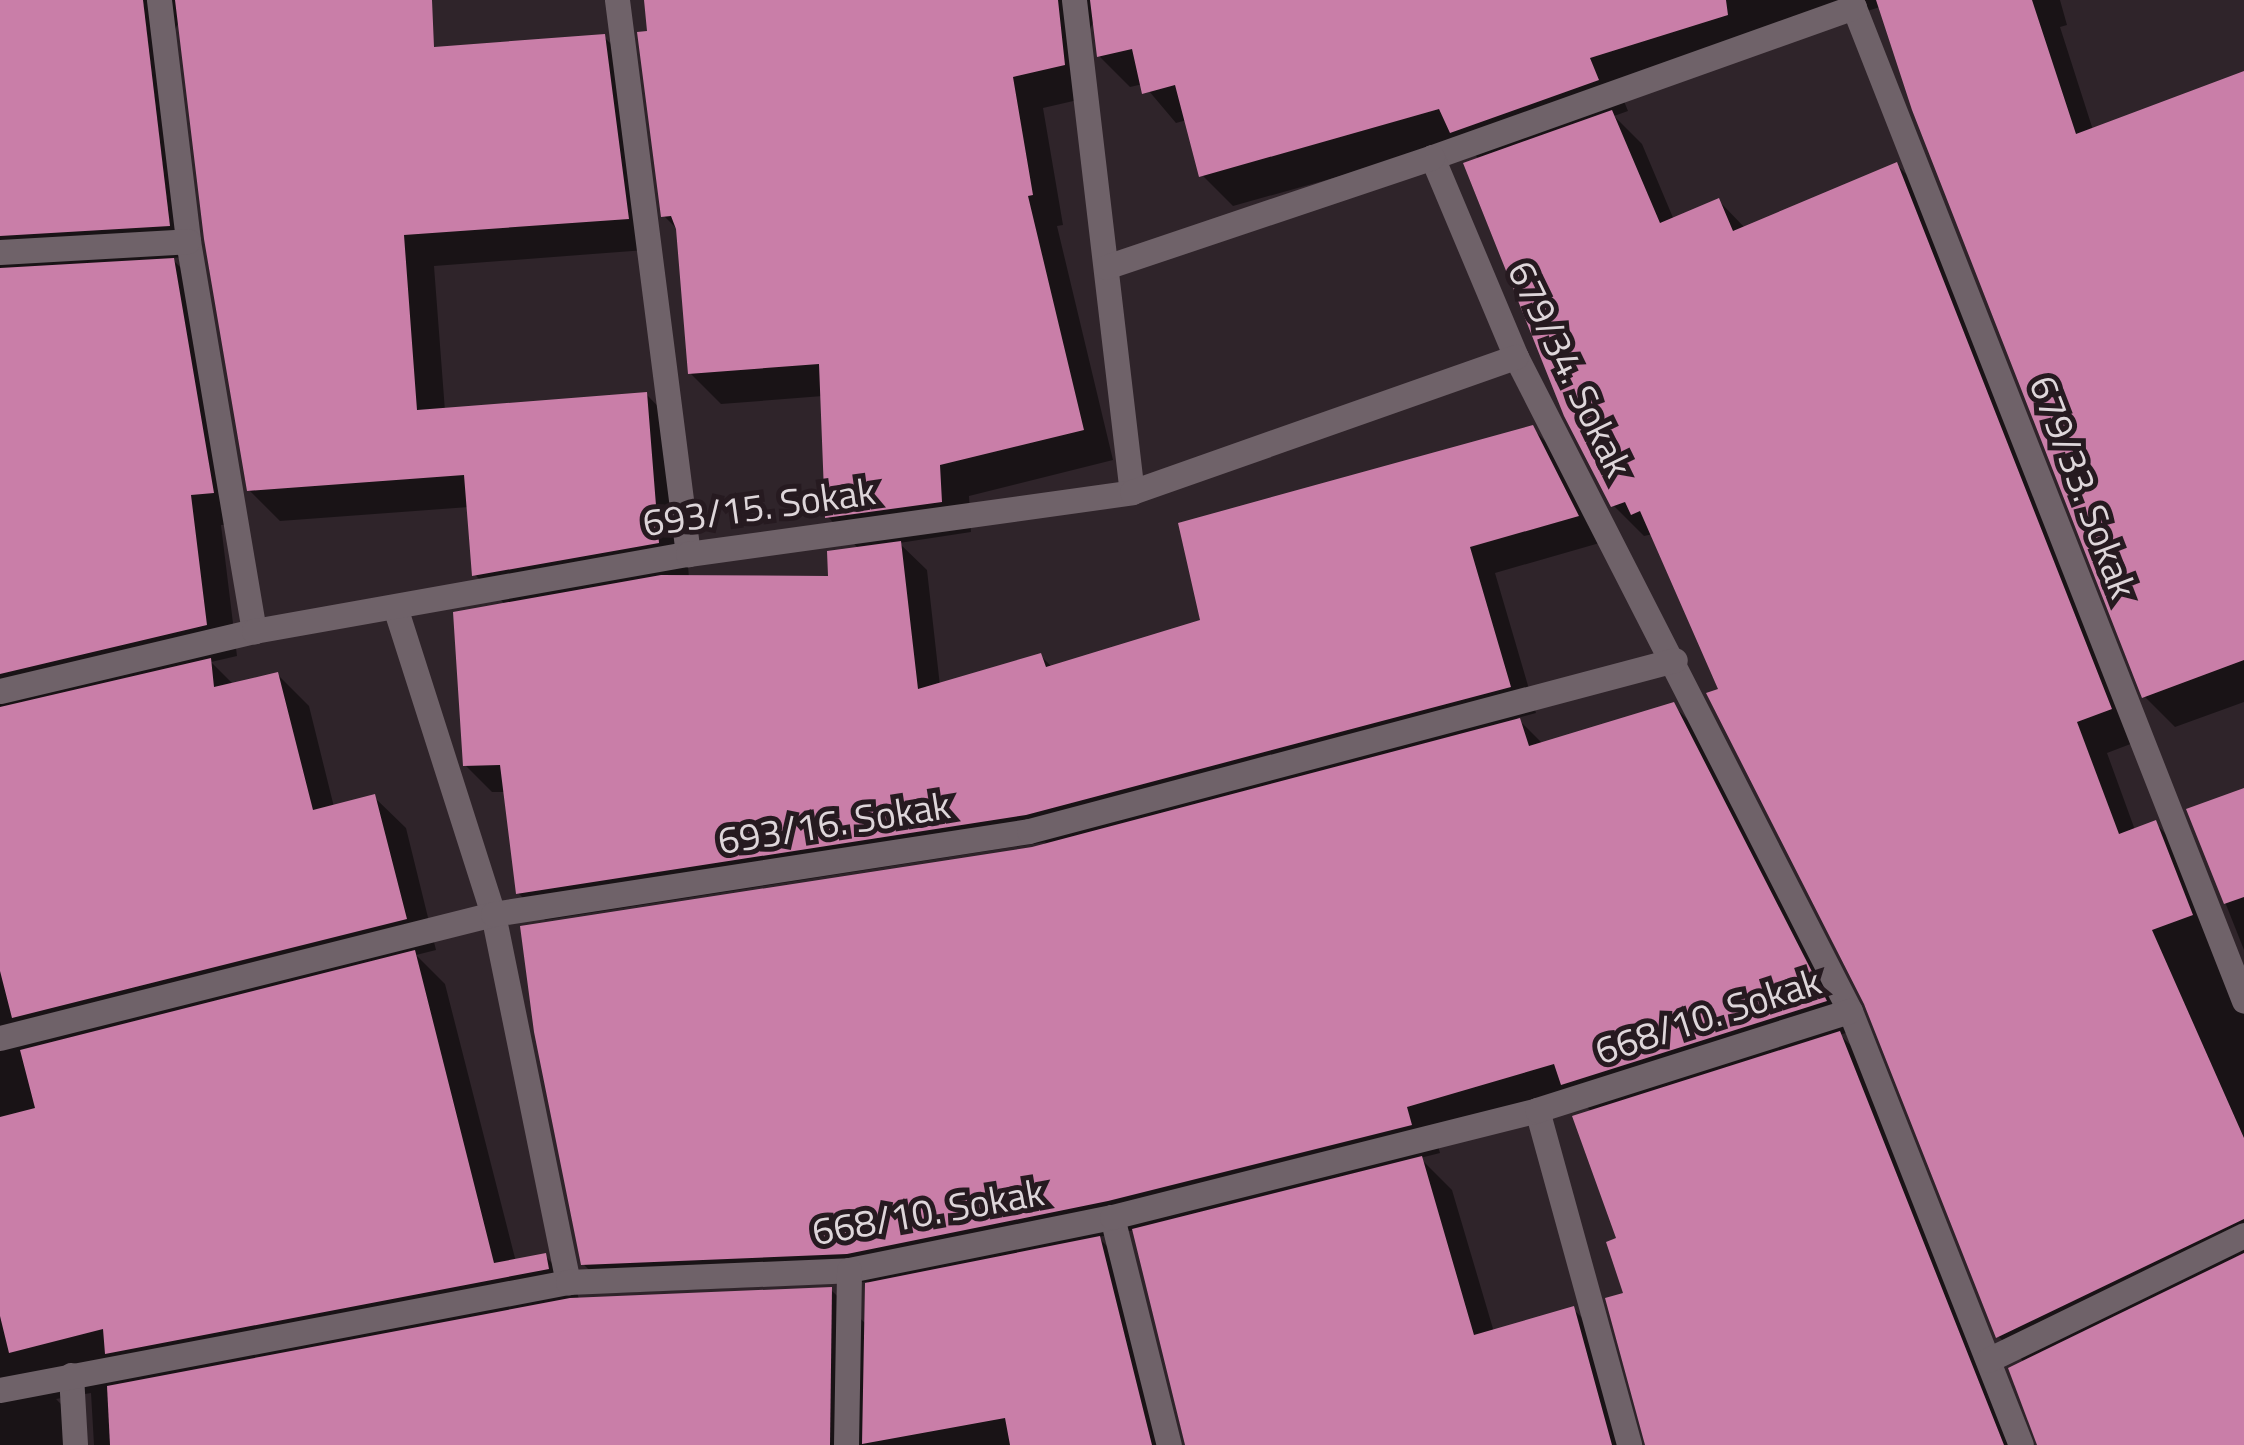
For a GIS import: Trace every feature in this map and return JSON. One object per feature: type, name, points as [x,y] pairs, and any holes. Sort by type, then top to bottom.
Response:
[{"type":"street","points":[[159,0],[188,241],[254,631]]},
{"type":"street","points":[[616,0],[688,554]]},
{"type":"street","points":[[1074,0],[1132,492]]},
{"type":"street","points":[[1106,268],[1432,157],[1853,3]]},
{"type":"street","name":"679/33. Sokak","points":[[1853,3],[2244,1001]]},
{"type":"street","name":"679/34. Sokak","points":[[1432,157],[1516,357],[1675,660],[1850,1011],[2022,1445]]},
{"type":"street","points":[[0,252],[188,241]]},
{"type":"street","name":"693/15. Sokak","points":[[0,691],[254,631],[688,554],[1132,492],[1516,357]]},
{"type":"street","points":[[395,607],[493,914],[568,1282]]},
{"type":"street","name":"693/16. Sokak","points":[[0,1038],[493,914],[1028,831],[1675,660]]},
{"type":"street","name":"668/10. Sokak","points":[[0,1390],[568,1282],[849,1270],[1112,1218],[1537,1110],[1850,1011]]},
{"type":"street","points":[[1537,1110],[1628,1445]]},
{"type":"street","points":[[1112,1218],[1169,1445]]},
{"type":"street","points":[[1988,1360],[2244,1235]]},
{"type":"street","points":[[846,1445],[849,1270]]},
{"type":"street","points":[[71,1375],[75,1445]]},
{"type":"building","points":[[0,0],[143,0],[170,226],[0,236]]},
{"type":"building","points":[[175,0],[432,0],[434,47],[605,34],[629,219],[404,235],[417,410],[647,392],[659,543],[472,576],[464,475],[247,491],[204,239]]},
{"type":"building","points":[[644,0],[1058,0],[1065,65],[1013,77],[1033,195],[1028,196],[1084,430],[940,465],[942,502],[825,518],[819,364],[688,374],[676,229],[671,216],[661,217],[637,32],[647,31]]},
{"type":"building","points":[[1090,0],[1726,0],[1728,15],[1590,58],[1599,80],[1450,133],[1439,109],[1199,177],[1175,85],[1142,94],[1132,49],[1097,57]]},
{"type":"building","points":[[1876,0],[2032,0],[2076,134],[2244,71],[2244,660],[2142,698],[1912,110]]},
{"type":"building","points":[[1612,110],[1660,223],[1719,198],[1733,231],[1897,162],[2112,709],[2077,722],[2119,834],[2156,820],[2193,915],[2152,930],[2244,1138],[2244,1219],[1996,1338],[1864,1004],[1706,693],[1718,689],[1640,511],[1631,515],[1625,502],[1611,507],[1564,416],[1463,163]]},
{"type":"building","points":[[174,258],[214,493],[191,495],[207,625],[0,674],[0,268]]},
{"type":"building","points":[[1533,425],[1579,516],[1470,547],[1511,687],[1026,815],[516,894],[500,765],[463,766],[453,612],[661,575],[828,576],[827,551],[901,541],[918,689],[1041,653],[1046,667],[1200,620],[1178,523]]},
{"type":"building","points":[[211,658],[214,687],[278,672],[313,810],[375,794],[407,919],[12,1018],[0,971],[0,707]]},
{"type":"building","points":[[1674,702],[1827,1001],[1561,1085],[1554,1064],[1407,1107],[1412,1125],[1108,1201],[847,1254],[581,1265],[534,1032],[520,926],[1032,847],[1520,718],[1529,746]]},
{"type":"building","points":[[2244,788],[2244,897],[2224,904],[2186,809]]},
{"type":"building","points":[[415,950],[494,1263],[546,1253],[549,1269],[105,1354],[103,1329],[9,1353],[0,1316],[0,1117],[35,1108],[20,1050]]},
{"type":"building","points":[[1840,1031],[2004,1445],[1645,1445],[1605,1298],[1623,1293],[1606,1242],[1616,1238],[1572,1116]]},
{"type":"building","points":[[1422,1156],[1474,1335],[1574,1306],[1612,1445],[1185,1445],[1132,1229]]},
{"type":"building","points":[[1100,1236],[1152,1445],[1010,1445],[1005,1418],[862,1444],[865,1283]]},
{"type":"building","points":[[2244,1253],[2244,1445],[2037,1445],[2008,1368]]},
{"type":"building","points":[[832,1287],[830,1445],[110,1445],[107,1386],[570,1298]]}]
